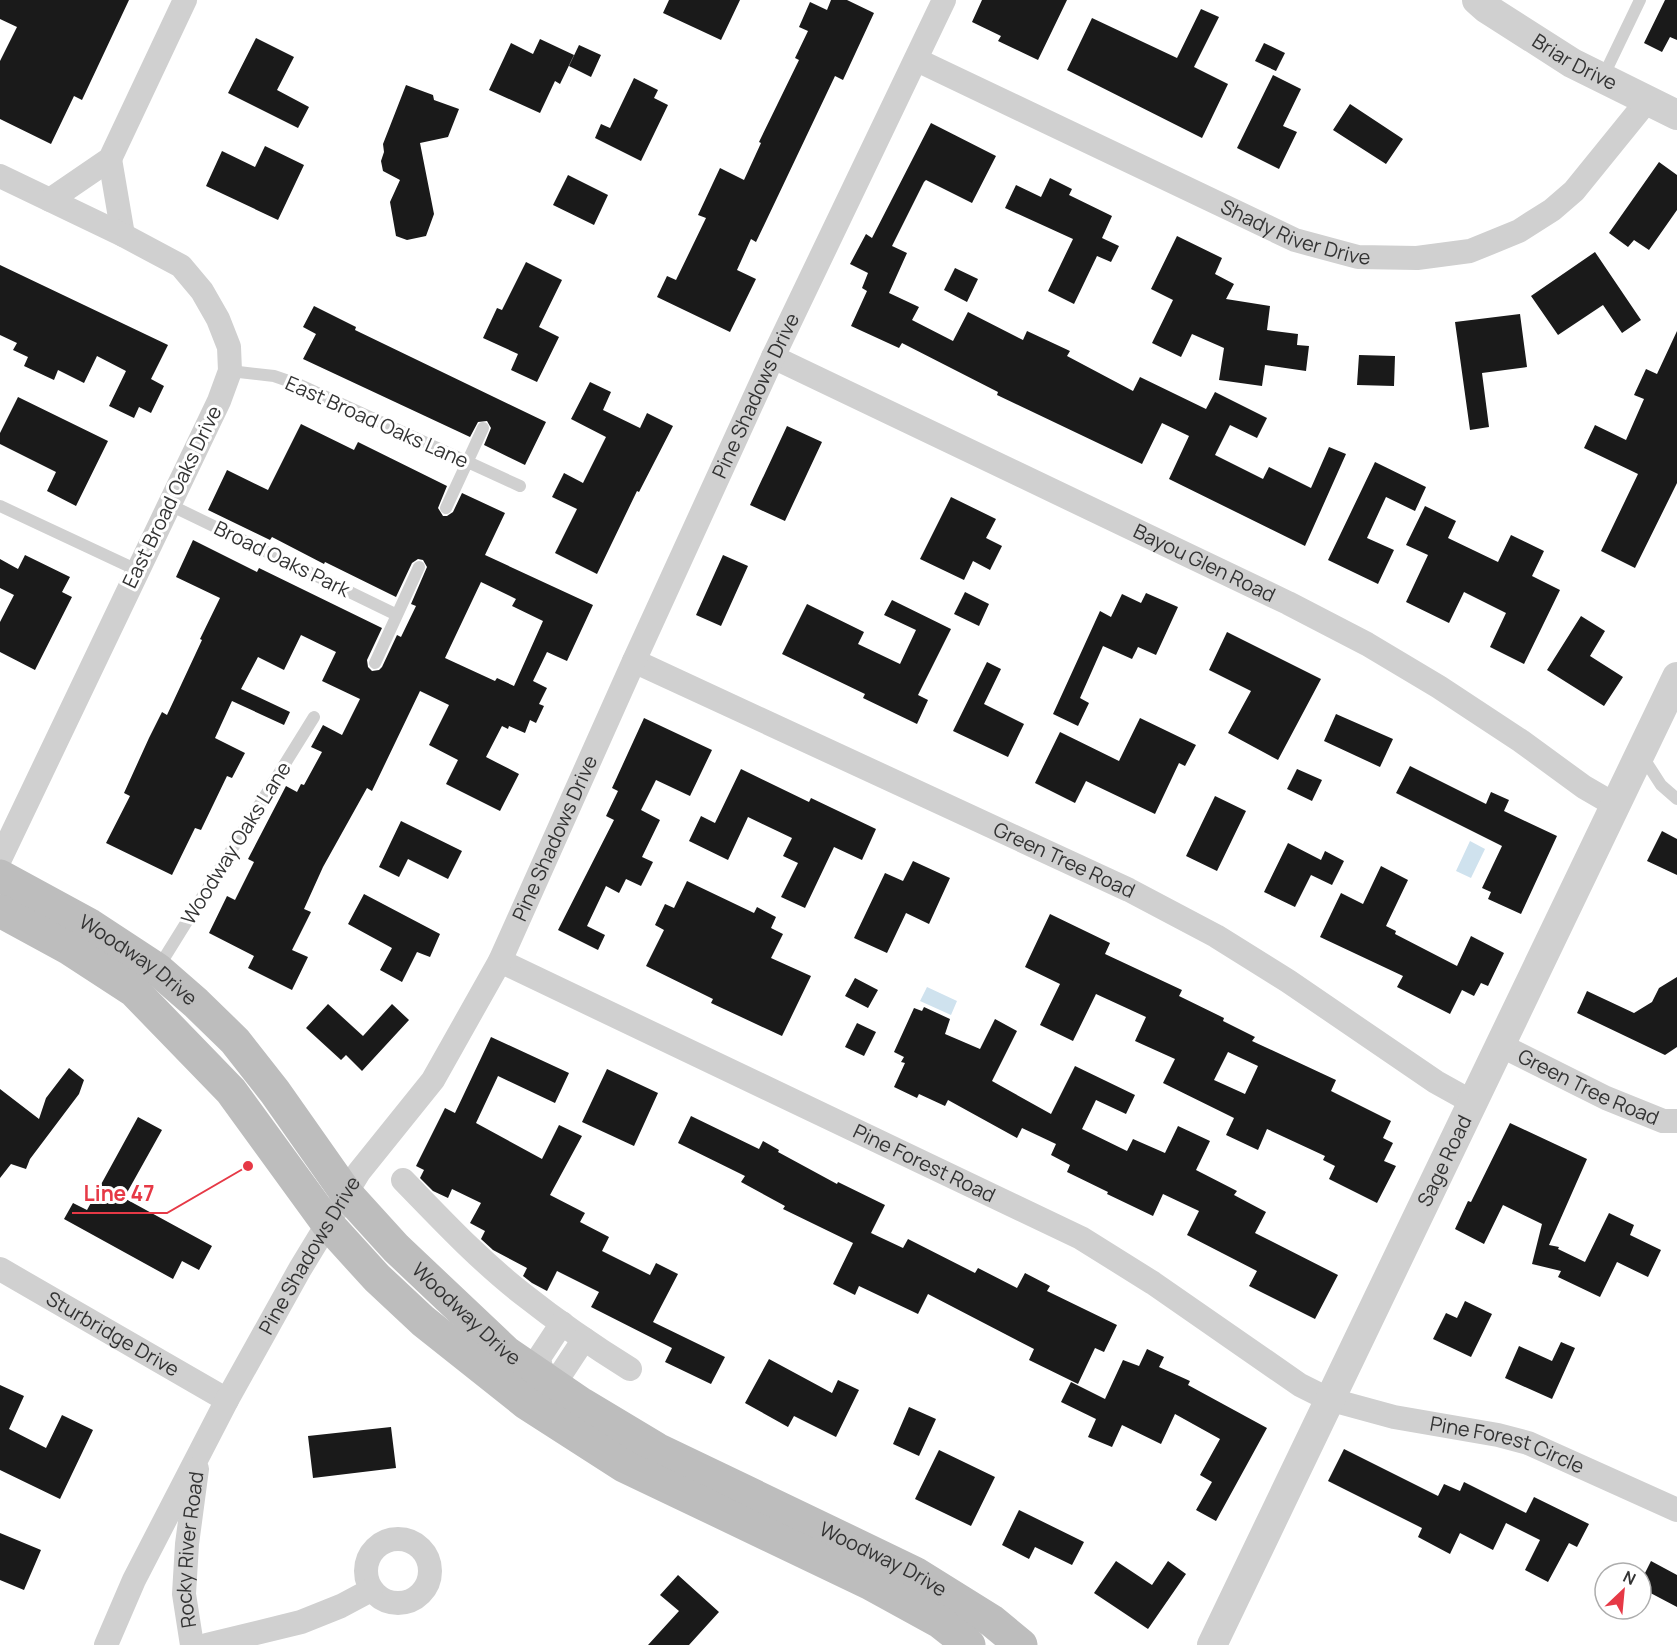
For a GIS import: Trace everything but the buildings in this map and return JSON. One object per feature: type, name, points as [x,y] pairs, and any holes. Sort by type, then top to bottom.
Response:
[{"type":"main road","name":"Woodway Drive","points":[[0,876],[90,925],[157,969],[196,1003],[235,1041],[275,1092],[346,1193],[396,1248],[506,1352],[535,1391]]},
{"type":"main road","name":"Woodway Drive","points":[[0,911],[68,948],[134,992],[218,1076],[327,1223],[377,1278],[415,1314],[535,1391],[657,1449],[869,1583],[947,1609],[992,1621],[1021,1645]]},
{"type":"main road","points":[[256,1125],[279,1133],[328,1191],[346,1193]]},
{"type":"main road","name":"Woodway Drive","points":[[947,1609],[969,1645]]},
{"type":"street","points":[[50,200],[110,159],[185,0]]},
{"type":"street","name":"Pine Shadows Drive","points":[[106,1645],[134,1580],[288,1288],[359,1172],[433,1080],[500,961],[773,357],[944,0]]},
{"type":"street","name":"Briar Drive","points":[[1477,0],[1563,57],[1677,115]]},
{"type":"street","name":"Shady River Drive","points":[[916,60],[1295,240],[1358,257],[1417,258],[1470,251],[1519,231],[1552,210],[1574,191],[1647,101]]},
{"type":"street","points":[[110,159],[123,235]]},
{"type":"street","name":"East Broad Oaks Drive","points":[[0,176],[123,235],[181,266],[202,291],[218,320],[229,347],[230,371],[219,401],[0,859]]},
{"type":"street","name":"Bayou Glen Road","points":[[773,357],[1288,603],[1367,644],[1439,687],[1521,741],[1584,787],[1615,805]]},
{"type":"street","name":"Green Tree Road","points":[[634,661],[1129,890],[1216,936],[1279,975],[1436,1082],[1472,1102]]},
{"type":"street","name":"Sage Road","points":[[1212,1645],[1328,1399],[1677,677]]},
{"type":"street","name":"Pine Forest Road","points":[[500,961],[1081,1238],[1153,1283],[1300,1385],[1328,1399]]},
{"type":"street","name":"Green Tree Road","points":[[1500,1045],[1606,1098],[1663,1121],[1677,1121]]},
{"type":"street","points":[[403,1180],[482,1259],[523,1294],[584,1339],[630,1369]]},
{"type":"street","name":"Sturbridge Drive","points":[[0,1269],[227,1400]]},
{"type":"street","points":[[535,1391],[539,1358],[562,1323]]},
{"type":"street","points":[[535,1391],[561,1374],[584,1339]]},
{"type":"street","name":"Pine Forest Circle","points":[[1328,1399],[1385,1415],[1498,1435],[1527,1443],[1677,1510]]},
{"type":"street","name":"Rocky River Road","points":[[192,1645],[184,1594],[187,1544],[199,1455]]},
{"type":"street","points":[[207,1645],[301,1622],[341,1606],[371,1590]]},
{"type":"lane","points":[[1602,78],[1640,0]]},
{"type":"lane","name":"East Broad Oaks Lane","points":[[230,371],[254,372],[300,385],[520,486]]},
{"type":"lane","points":[[446,508],[483,428]]},
{"type":"lane","name":"Broad Oaks Park","points":[[168,504],[397,615]]},
{"type":"lane","points":[[0,506],[137,570]]},
{"type":"lane","points":[[375,663],[419,567]]},
{"type":"lane","name":"Woodway Oaks Lane","points":[[157,969],[314,717]]},
{"type":"lane","points":[[1641,753],[1661,785],[1677,799]]},
{"type":"water","points":[[1470,841],[1485,849],[1471,878],[1456,871]]},
{"type":"water","points":[[927,987],[957,1001],[951,1015],[920,1001]]},
{"type":"place","name":"Line 47","points":[[248,1166]]}]
